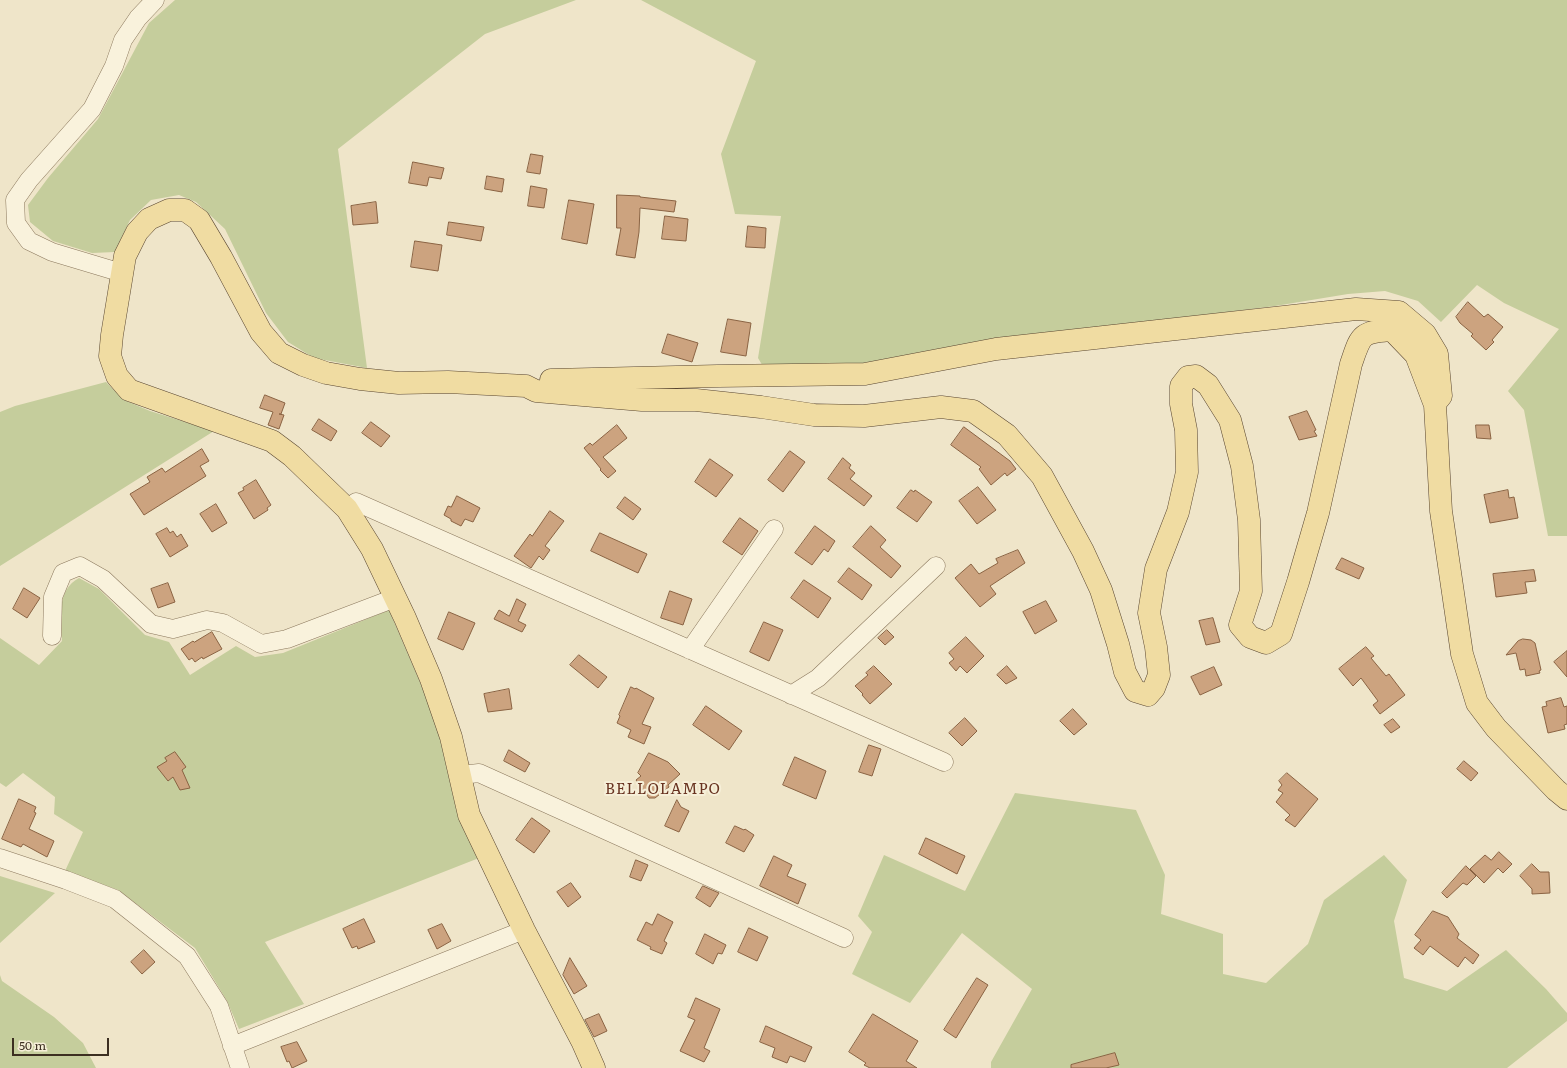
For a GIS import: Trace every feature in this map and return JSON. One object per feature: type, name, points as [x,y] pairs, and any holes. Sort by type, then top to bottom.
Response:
[{"type":"main road","points":[[594,1068],[583,1043],[524,930],[469,815],[451,737],[431,680],[372,549],[347,508],[292,456],[272,441],[129,390],[117,376],[110,356],[124,256],[137,232],[149,219],[169,210],[184,210],[200,220],[221,256],[261,332],[279,353],[303,365],[326,373],[360,379],[399,383],[448,382],[526,386],[536,391],[642,400],[696,400],[761,407],[814,415],[864,416],[941,406],[973,411],[1007,434],[1042,476],[1083,551],[1100,590],[1118,644],[1125,672],[1136,691],[1148,695],[1154,688],[1159,675],[1156,647],[1149,614],[1156,569],[1178,512],[1187,472],[1186,430],[1181,404],[1181,386],[1188,377],[1196,376],[1208,385],[1230,420],[1242,466],[1249,520],[1251,591],[1240,625],[1250,637],[1266,644],[1281,634],[1298,582],[1318,513],[1351,364],[1359,340],[1371,331],[1392,330],[1416,356],[1434,405],[1441,511],[1444,534],[1462,654],[1478,703],[1496,728],[1556,790],[1567,799]]},
{"type":"main road","points":[[526,386],[539,380],[865,374],[996,349],[1356,309],[1399,312],[1425,334],[1437,354],[1441,396],[1434,405]]},
{"type":"street","points":[[122,273],[52,252],[29,241],[16,223],[15,200],[34,174],[92,109],[114,66],[123,40],[138,18],[155,0]]},
{"type":"street","points":[[347,508],[356,502],[944,762]]},
{"type":"street","points":[[690,650],[774,529]]},
{"type":"street","points":[[52,636],[53,597],[63,573],[80,566],[102,579],[151,624],[173,629],[207,620],[223,623],[262,644],[287,639],[395,598]]},
{"type":"street","points":[[791,695],[818,678],[936,566]]},
{"type":"street","points":[[461,775],[479,773],[844,938]]},
{"type":"street","points":[[0,858],[66,880],[115,899],[187,956],[218,1006],[240,1068]]},
{"type":"street","points":[[232,1046],[524,930]]},
{"type":"green space","points":[[175,0],[576,0],[485,34],[338,149],[367,368],[314,358],[288,342],[266,313],[225,229],[196,202],[179,195],[151,200],[130,220],[115,252],[92,253],[53,241],[30,222],[28,205],[48,178],[98,119],[149,23]]},
{"type":"green space","points":[[641,0],[1567,0],[1567,536],[1548,536],[1524,410],[1508,391],[1559,329],[1504,303],[1477,285],[1441,322],[1418,301],[1385,291],[1348,294],[1275,306],[1002,341],[851,365],[764,368],[758,358],[781,216],[735,214],[721,154],[756,61]]},
{"type":"green space","points":[[106,382],[124,400],[150,411],[214,431],[0,566],[0,412],[15,406]]},
{"type":"green space","points":[[79,578],[99,589],[145,635],[169,642],[190,675],[236,646],[255,657],[283,653],[389,610],[423,689],[479,858],[265,942],[304,1004],[239,1029],[227,1001],[195,948],[118,890],[65,871],[83,832],[54,814],[55,797],[23,773],[6,787],[0,783],[0,638],[39,665],[62,641],[61,615],[63,597],[66,590]]},
{"type":"green space","points":[[1015,793],[1136,810],[1165,875],[1161,914],[1223,934],[1223,974],[1266,983],[1308,944],[1324,900],[1384,855],[1407,880],[1394,921],[1404,978],[1447,991],[1506,950],[1546,989],[1567,1013],[1567,1021],[1507,1068],[991,1068],[991,1062],[1032,989],[962,933],[910,1003],[852,974],[872,932],[858,916],[884,855],[965,891]]},
{"type":"green space","points":[[0,876],[55,893],[0,943]]},
{"type":"green space","points":[[0,975],[2,981],[54,1017],[83,1043],[96,1068],[0,1068]]},
{"type":"building","points":[[531,154],[543,156],[540,174],[527,172]]},
{"type":"building","points":[[413,162],[444,168],[441,179],[429,177],[427,186],[409,183]]},
{"type":"building","points":[[487,176],[504,179],[502,192],[485,189]]},
{"type":"building","points":[[531,186],[547,189],[544,208],[528,206]]},
{"type":"building","points":[[617,195],[640,196],[676,201],[674,212],[640,208],[639,232],[635,258],[616,255],[621,228],[617,228]]},
{"type":"building","points":[[569,200],[594,204],[587,244],[562,239]]},
{"type":"building","points":[[376,202],[378,223],[353,225],[351,206]]},
{"type":"building","points":[[665,216],[688,219],[686,241],[662,239]]},
{"type":"building","points":[[449,222],[484,227],[481,241],[447,235]]},
{"type":"building","points":[[748,226],[766,228],[765,248],[746,247]]},
{"type":"building","points":[[415,241],[442,245],[438,271],[411,267]]},
{"type":"building","points":[[1468,302],[1484,317],[1488,314],[1503,327],[1492,340],[1494,342],[1486,350],[1471,336],[1473,334],[1460,323],[1456,317]]},
{"type":"building","points":[[728,319],[751,323],[746,356],[721,352]]},
{"type":"building","points":[[668,334],[698,343],[692,362],[662,353]]},
{"type":"building","points":[[265,395],[285,403],[281,414],[279,414],[284,415],[279,429],[268,425],[273,412],[260,408]]},
{"type":"building","points":[[1307,411],[1316,430],[1314,431],[1317,436],[1299,440],[1289,417]]},
{"type":"building","points":[[319,419],[337,431],[331,441],[312,430]]},
{"type":"building","points":[[371,422],[390,436],[381,447],[362,433]]},
{"type":"building","points":[[617,425],[627,438],[603,457],[616,471],[608,478],[600,470],[601,469],[584,448],[590,443],[592,445]]},
{"type":"building","points":[[1476,425],[1489,425],[1491,439],[1477,438]]},
{"type":"building","points":[[964,427],[1010,461],[1016,469],[1007,476],[1005,473],[991,485],[979,469],[981,467],[951,445]]},
{"type":"building","points":[[202,449],[209,461],[200,466],[206,476],[144,515],[130,494],[150,482],[147,477],[162,468],[165,472]]},
{"type":"building","points":[[790,451],[805,462],[783,492],[768,480]]},
{"type":"building","points":[[843,458],[851,465],[849,468],[855,473],[850,479],[872,496],[864,506],[828,479]]},
{"type":"building","points":[[710,459],[733,475],[716,497],[695,482]]},
{"type":"building","points":[[256,480],[271,505],[267,508],[268,510],[254,519],[238,493]]},
{"type":"building","points":[[978,487],[996,510],[977,524],[959,501]]},
{"type":"building","points":[[911,490],[914,492],[915,490],[932,502],[917,522],[897,508]]},
{"type":"building","points":[[1508,490],[1509,498],[1514,497],[1518,518],[1490,523],[1484,495]]},
{"type":"building","points":[[457,496],[480,508],[473,522],[465,519],[461,526],[451,521],[451,519],[444,515],[448,506],[451,507]]},
{"type":"building","points":[[625,497],[641,509],[633,520],[617,508]]},
{"type":"building","points":[[216,504],[227,523],[212,532],[200,514]]},
{"type":"building","points":[[550,511],[564,521],[545,546],[550,550],[543,560],[539,556],[531,568],[514,556],[530,534],[532,536]]},
{"type":"building","points":[[740,518],[758,531],[742,555],[723,542]]},
{"type":"building","points":[[815,526],[835,541],[828,552],[824,549],[812,565],[795,553]]},
{"type":"building","points":[[871,526],[886,540],[880,547],[901,566],[891,578],[853,547]]},
{"type":"building","points":[[167,528],[170,533],[173,531],[177,537],[181,534],[188,546],[170,557],[156,534]]},
{"type":"building","points":[[600,533],[647,554],[638,573],[591,551]]},
{"type":"building","points":[[1018,550],[1025,563],[990,586],[996,594],[980,607],[955,578],[971,564],[979,574],[998,563],[996,559]]},
{"type":"building","points":[[1342,558],[1364,568],[1359,579],[1336,569]]},
{"type":"building","points":[[849,568],[872,585],[862,600],[838,582]]},
{"type":"building","points":[[1534,570],[1536,581],[1525,582],[1527,593],[1496,597],[1493,574]]},
{"type":"building","points":[[804,580],[831,598],[818,618],[791,598]]},
{"type":"building","points":[[168,583],[175,602],[158,608],[151,589]]},
{"type":"building","points":[[24,588],[40,598],[27,618],[13,609]]},
{"type":"building","points":[[670,591],[692,599],[683,625],[661,618]]},
{"type":"building","points":[[517,599],[526,604],[518,621],[526,625],[522,632],[494,619],[499,610],[509,616]]},
{"type":"building","points":[[1046,601],[1057,621],[1035,634],[1023,612]]},
{"type":"building","points":[[449,612],[475,623],[463,650],[438,639]]},
{"type":"building","points":[[1213,618],[1220,642],[1206,645],[1199,621]]},
{"type":"building","points":[[764,622],[783,630],[769,661],[750,652]]},
{"type":"building","points":[[887,630],[894,637],[885,645],[878,638]]},
{"type":"building","points":[[212,632],[222,649],[203,659],[202,657],[195,662],[192,658],[189,660],[181,649],[193,641],[194,642]]},
{"type":"building","points":[[966,637],[984,656],[967,673],[960,666],[956,671],[949,663],[954,659],[949,653]]},
{"type":"building","points":[[1523,639],[1531,640],[1535,643],[1541,670],[1539,671],[1540,673],[1526,676],[1525,669],[1520,670],[1516,653],[1506,655],[1518,641]]},
{"type":"building","points":[[1366,647],[1374,656],[1371,658],[1386,676],[1389,674],[1405,695],[1380,714],[1373,705],[1378,701],[1361,678],[1353,686],[1339,669]]},
{"type":"building","points":[[1567,651],[1567,677],[1554,662]]},
{"type":"building","points":[[579,655],[607,677],[598,688],[570,665]]},
{"type":"building","points":[[874,666],[892,684],[870,704],[855,686],[868,675],[866,673]]},
{"type":"building","points":[[1007,666],[1017,678],[1006,684],[997,675]]},
{"type":"building","points":[[1214,667],[1222,685],[1200,695],[1191,677]]},
{"type":"building","points":[[631,687],[636,688],[654,698],[642,724],[651,727],[644,744],[628,737],[631,730],[617,723]]},
{"type":"building","points":[[509,689],[512,709],[488,712],[484,694]]},
{"type":"building","points":[[1561,698],[1564,707],[1567,706],[1567,724],[1564,725],[1565,729],[1548,733],[1542,707],[1547,706],[1546,702]]},
{"type":"building","points":[[706,706],[742,731],[729,750],[693,725]]},
{"type":"building","points":[[1073,709],[1087,724],[1074,735],[1060,721]]},
{"type":"building","points":[[965,718],[977,731],[962,746],[949,733]]},
{"type":"building","points":[[1393,719],[1400,727],[1391,733],[1384,725]]},
{"type":"building","points":[[869,745],[881,749],[872,776],[859,772]]},
{"type":"building","points":[[509,750],[530,763],[525,772],[504,761]]},
{"type":"building","points":[[175,752],[186,767],[182,770],[190,788],[180,790],[173,777],[168,781],[157,767],[167,761],[165,758]]},
{"type":"building","points":[[649,753],[668,762],[680,774],[668,785],[669,787],[655,798],[649,798],[636,780],[641,776],[638,773]]},
{"type":"building","points":[[795,757],[826,771],[816,799],[783,785]]},
{"type":"building","points":[[1464,761],[1478,773],[1471,781],[1457,769]]},
{"type":"building","points":[[1287,773],[1318,799],[1295,827],[1285,820],[1290,815],[1276,802],[1283,793],[1278,790],[1282,785],[1279,781]]},
{"type":"building","points":[[19,799],[36,807],[34,812],[36,813],[29,829],[54,841],[47,857],[23,844],[21,847],[2,839]]},
{"type":"building","points":[[677,800],[681,807],[689,811],[679,832],[665,826]]},
{"type":"building","points":[[532,818],[550,831],[534,853],[516,840]]},
{"type":"building","points":[[735,826],[744,830],[745,829],[754,835],[744,852],[726,843]]},
{"type":"building","points":[[926,838],[965,856],[957,874],[919,854]]},
{"type":"building","points":[[1499,852],[1512,864],[1503,873],[1498,868],[1484,883],[1470,869],[1485,855],[1491,860]]},
{"type":"building","points":[[774,856],[792,865],[787,876],[806,884],[798,904],[760,886]]},
{"type":"building","points":[[636,860],[648,865],[641,881],[630,877]]},
{"type":"building","points":[[1532,864],[1540,872],[1549,872],[1550,893],[1532,894],[1532,889],[1520,876]]},
{"type":"building","points":[[1466,866],[1476,876],[1467,885],[1463,883],[1447,898],[1442,893]]},
{"type":"building","points":[[571,883],[581,897],[568,907],[557,892]]},
{"type":"building","points":[[703,886],[719,893],[710,907],[696,898]]},
{"type":"building","points":[[1433,911],[1448,917],[1459,934],[1457,938],[1479,955],[1473,964],[1465,957],[1458,967],[1430,946],[1423,955],[1414,948],[1421,940],[1415,935]]},
{"type":"building","points":[[658,914],[673,922],[664,941],[667,943],[662,954],[650,949],[651,947],[637,940],[646,922],[652,925]]},
{"type":"building","points":[[364,919],[375,942],[358,949],[357,946],[352,948],[343,929]]},
{"type":"building","points":[[442,924],[451,941],[437,949],[428,930]]},
{"type":"building","points":[[749,928],[768,937],[757,961],[738,952]]},
{"type":"building","points":[[705,934],[726,945],[722,954],[718,953],[713,964],[696,954]]},
{"type":"building","points":[[144,950],[155,962],[142,974],[131,962]]},
{"type":"building","points":[[570,958],[587,986],[574,994],[563,975]]},
{"type":"building","points":[[977,978],[988,985],[956,1038],[944,1030]]},
{"type":"building","points":[[696,998],[720,1009],[704,1048],[710,1051],[704,1062],[680,1051],[695,1020],[688,1017]]},
{"type":"building","points":[[599,1014],[607,1031],[594,1037],[585,1020]]},
{"type":"building","points":[[873,1014],[918,1041],[906,1061],[917,1068],[870,1068],[864,1065],[866,1063],[849,1052]]},
{"type":"building","points":[[766,1026],[812,1047],[805,1062],[790,1056],[787,1063],[772,1057],[775,1048],[760,1042]]},
{"type":"building","points":[[297,1042],[307,1061],[292,1068],[289,1061],[287,1062],[281,1047]]},
{"type":"building","points":[[1115,1053],[1119,1065],[1106,1068],[1071,1068],[1071,1065]]},
{"type":"district","name":"BELLOLAMPO","points":[[663,790]]}]
